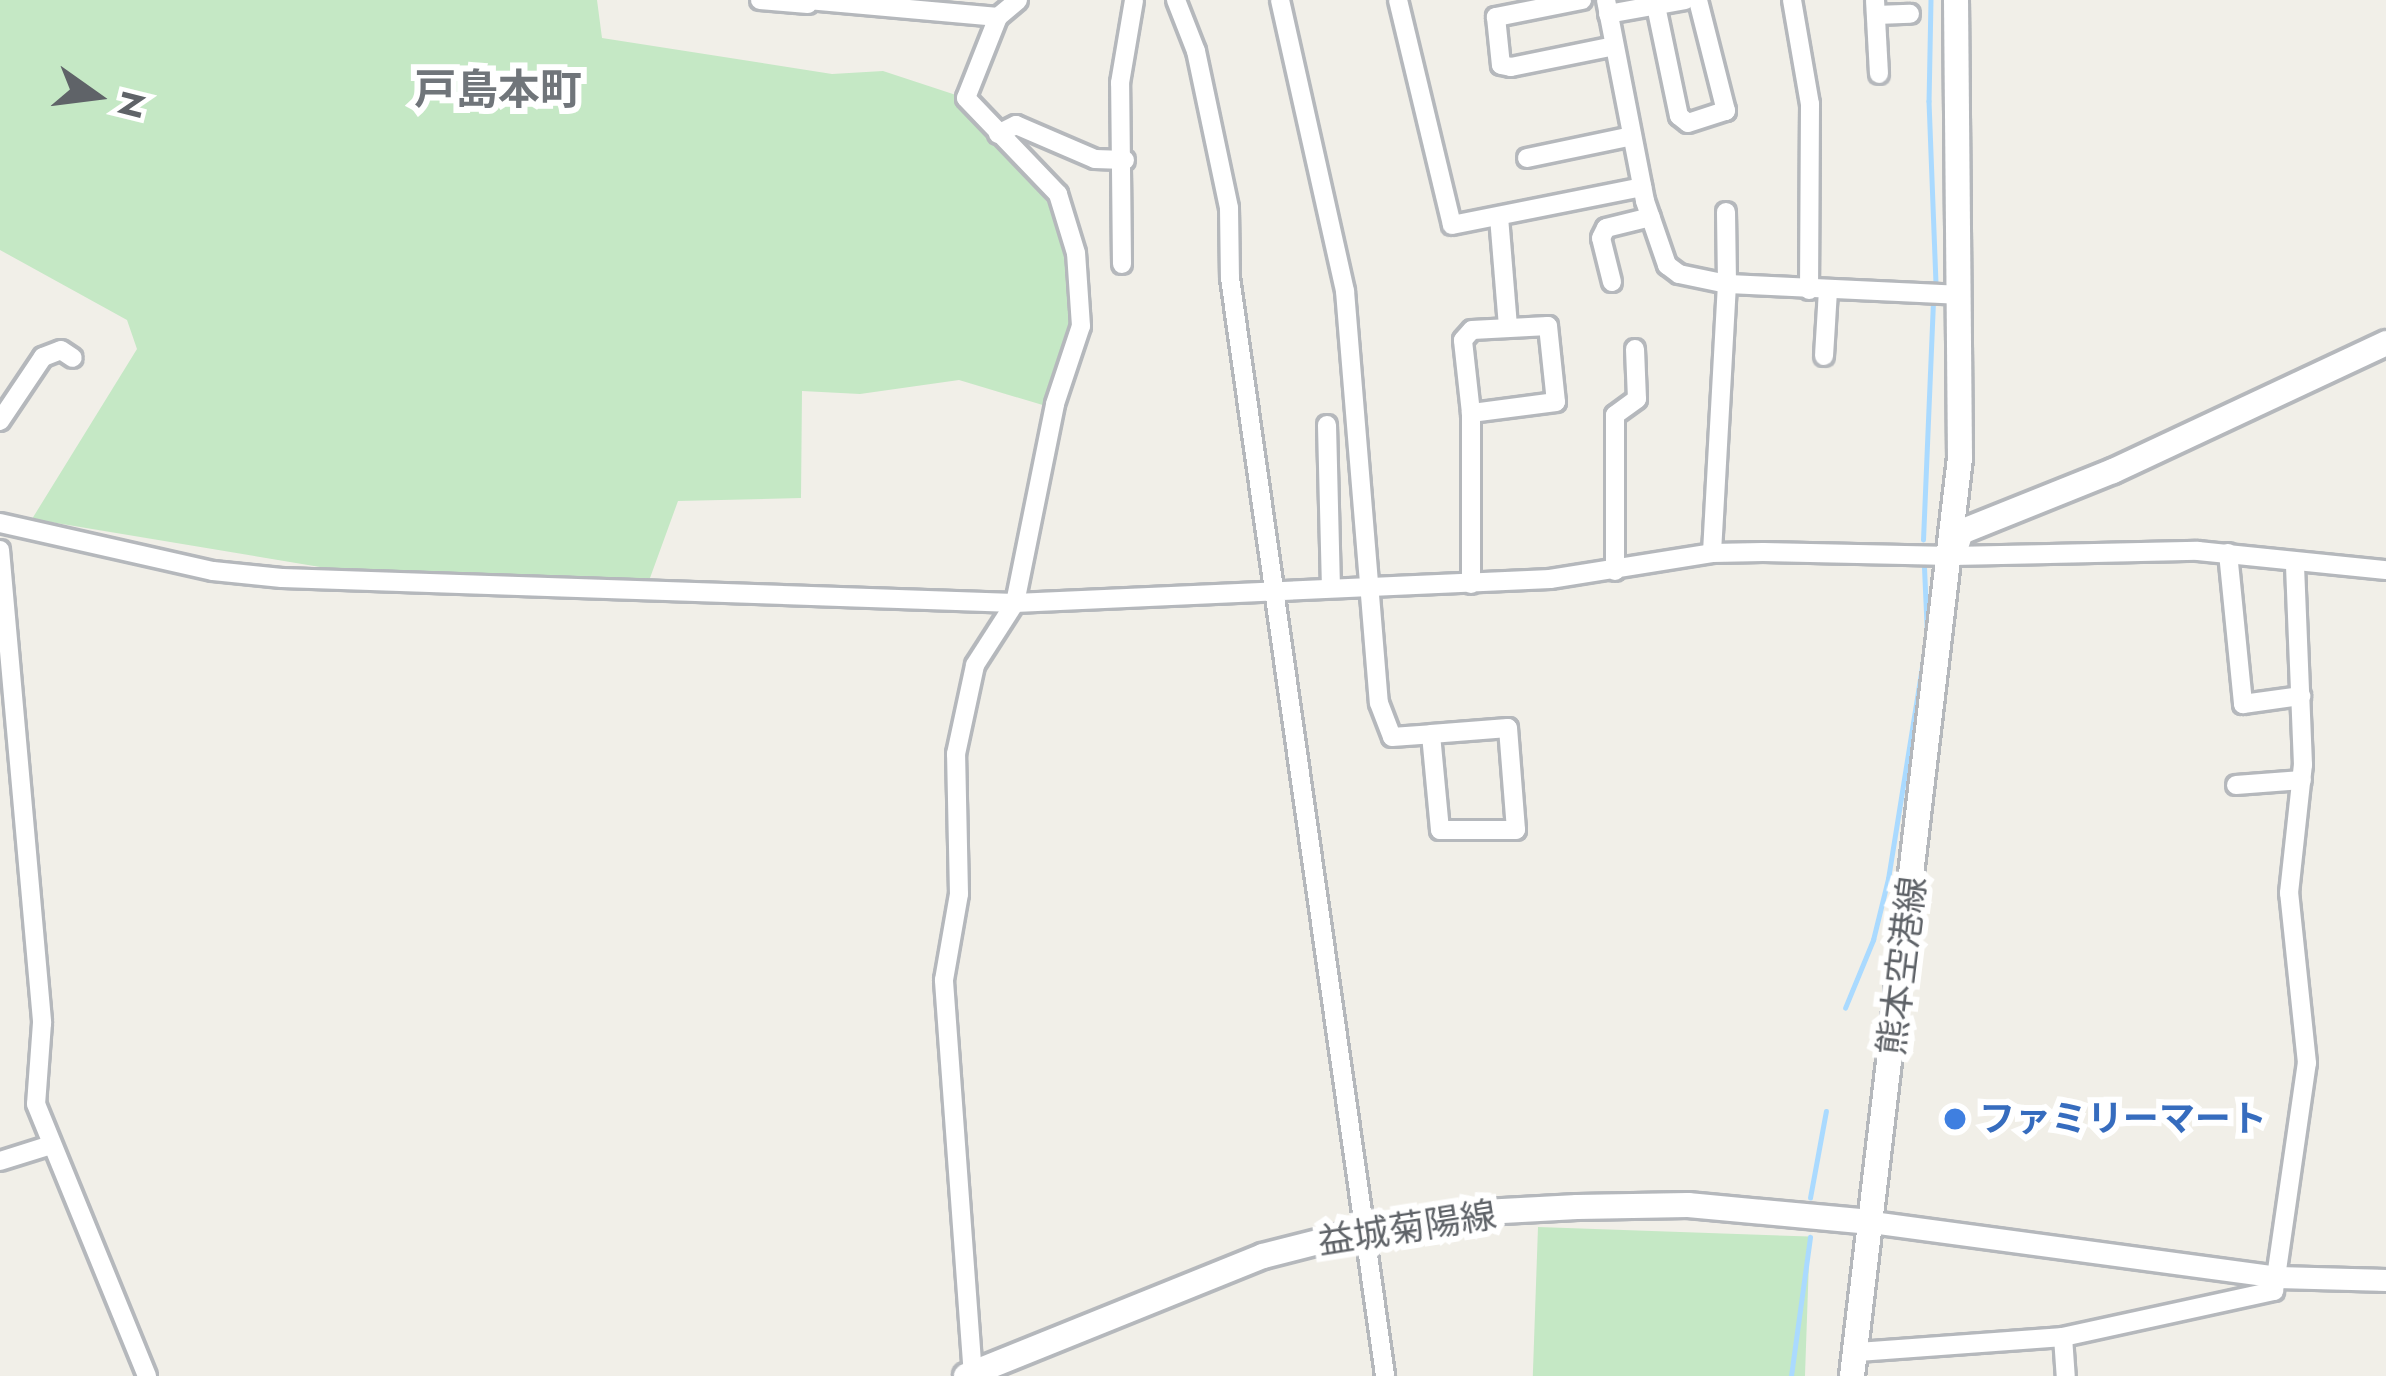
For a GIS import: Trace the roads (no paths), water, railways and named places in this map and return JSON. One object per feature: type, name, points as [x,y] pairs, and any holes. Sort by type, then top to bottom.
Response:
[{"type":"main road","name":"熊本空港線","points":[[1855,1364],[1876,1222],[1960,458],[1956,0]]},
{"type":"main road","points":[[1952,556],[1961,532],[2113,471],[2386,343]]},
{"type":"main road","name":"益城菊陽線","points":[[971,1375],[1263,1256],[1365,1230],[1484,1212],[1688,1205],[1876,1222]]},
{"type":"street","points":[[760,0],[975,8],[998,17]]},
{"type":"street","points":[[971,1375],[944,980],[959,894],[956,754],[975,665],[1015,603],[1054,404],[1081,326],[1072,233],[1058,194],[964,92],[998,17],[1018,0]]},
{"type":"street","points":[[1123,264],[1125,160],[1120,83],[1134,0]]},
{"type":"street","points":[[1176,0],[1196,51],[1229,208],[1230,278],[1385,1376]]},
{"type":"street","points":[[1280,0],[1345,290],[1379,703],[1392,737],[1508,728],[1516,830],[1440,830],[1431,734]]},
{"type":"street","points":[[1398,0],[1452,226],[1642,187]]},
{"type":"street","points":[[1582,0],[1496,17],[1501,64],[1511,67],[1614,46]]},
{"type":"street","points":[[1685,0],[1607,7],[1642,187],[1671,271],[1727,284],[1959,296]]},
{"type":"street","points":[[1656,5],[1679,116],[1688,123],[1726,111],[1698,0]]},
{"type":"street","points":[[1792,0],[1810,104],[1824,356]]},
{"type":"street","points":[[1879,74],[1876,8],[1910,14]]},
{"type":"street","points":[[998,134],[1012,124],[1095,159],[1125,160]]},
{"type":"street","points":[[1527,158],[1632,136]]},
{"type":"street","points":[[1712,553],[1727,284],[1726,212]]},
{"type":"street","points":[[1499,217],[1508,327]]},
{"type":"street","points":[[1612,282],[1601,238],[1606,228],[1651,217]]},
{"type":"street","points":[[1471,413],[1556,402],[1552,331],[1541,323],[1472,330],[1463,340],[1471,413],[1471,584]]},
{"type":"street","points":[[1615,571],[1615,416],[1637,399],[1635,349]]},
{"type":"street","points":[[0,421],[44,357],[61,350],[74,358]]},
{"type":"street","points":[[1327,425],[1330,586]]},
{"type":"street","points":[[0,523],[213,571],[282,578],[1015,603],[1330,586],[1471,584],[1615,571],[1712,553],[2228,553],[2386,570]]},
{"type":"street","points":[[0,550],[42,1023],[36,1104],[147,1376]]},
{"type":"street","points":[[2228,553],[2243,704],[2301,696]]},
{"type":"street","points":[[1855,1364],[2063,1337],[2274,1291],[2307,1063],[2289,893],[2302,780],[2295,563]]},
{"type":"street","points":[[2236,785],[2302,780]]},
{"type":"street","points":[[0,1161],[51,1145]]},
{"type":"street","points":[[1876,1222],[2277,1277],[2386,1280]]},
{"type":"street","points":[[2063,1337],[2066,1376]]},
{"type":"waterway","points":[[1931,0],[1929,101],[1936,282]]},
{"type":"waterway","points":[[1923,540],[1933,306]]},
{"type":"waterway","points":[[1845,1008],[1873,940],[1888,879],[1927,636],[1924,568]]},
{"type":"waterway","points":[[1810,1198],[1826,1111]]},
{"type":"waterway","points":[[1791,1376],[1810,1237]]},
{"type":"place","name":"ファミリーマート","points":[[1955,1119]]},
{"type":"district","name":"戸島本町","points":[[498,90]]}]
